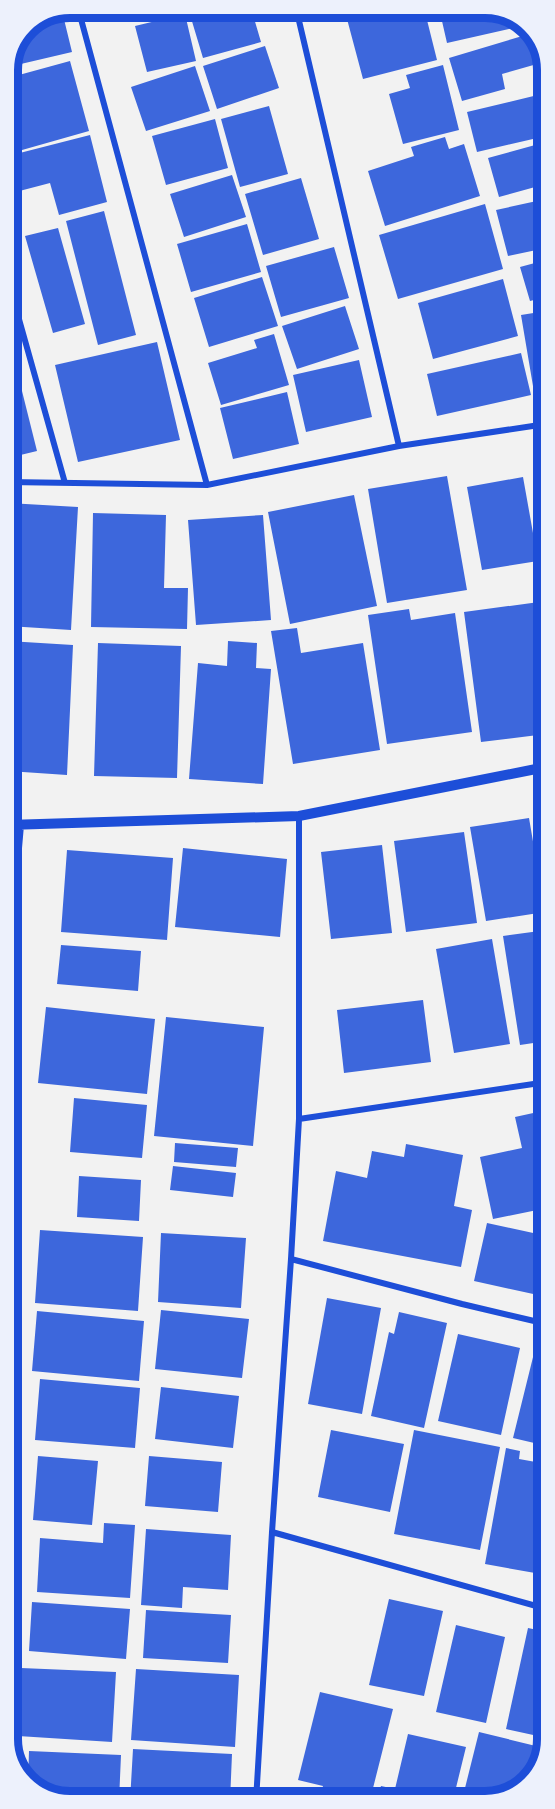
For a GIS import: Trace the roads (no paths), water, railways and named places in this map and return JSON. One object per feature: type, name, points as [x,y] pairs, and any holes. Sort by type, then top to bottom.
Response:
[{"type":"street","points":[[81,18],[207,485]]},
{"type":"street","points":[[298,18],[399,446]]},
{"type":"street","points":[[18,316],[65,483]]},
{"type":"street","points":[[18,482],[207,485],[399,446],[537,425]]},
{"type":"street","points":[[18,825],[299,816],[537,769]]},
{"type":"street","points":[[257,1791],[299,1119],[299,816]]},
{"type":"street","points":[[299,1119],[537,1083]]},
{"type":"street","points":[[291,1259],[462,1305],[537,1322]]},
{"type":"street","points":[[272,1532],[537,1606]]}]
